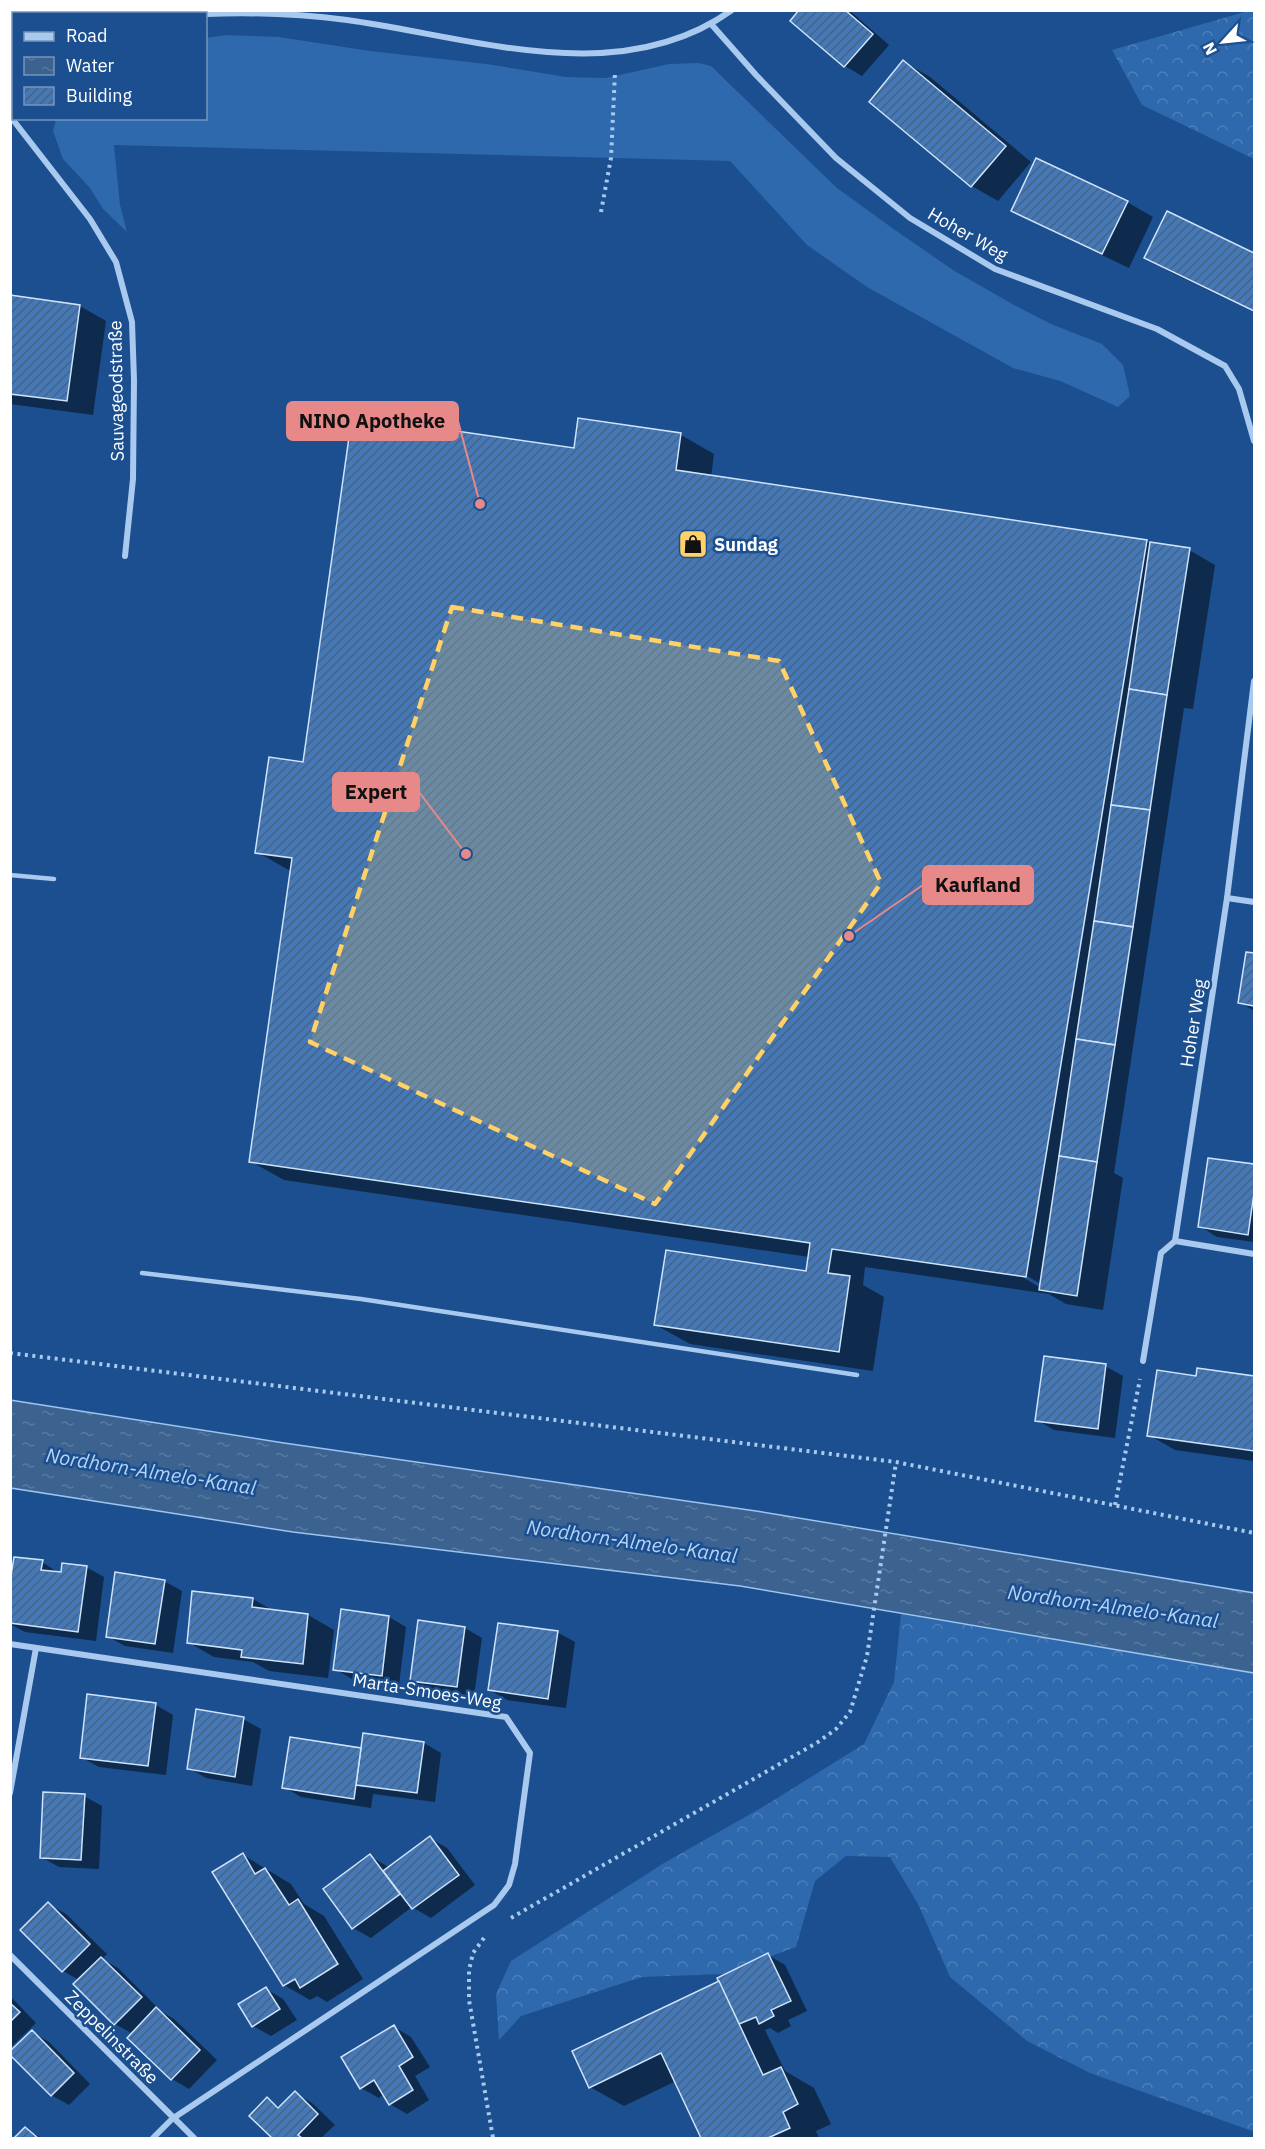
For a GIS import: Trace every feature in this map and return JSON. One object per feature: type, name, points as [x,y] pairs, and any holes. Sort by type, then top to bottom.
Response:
[{"type":"street","points":[[207,14],[258,12],[346,20],[544,53],[613,53],[662,44],[712,25],[732,10]]},
{"type":"street","name":"Hoher Weg","points":[[712,25],[756,75],[836,158],[910,218],[995,269],[1157,329],[1225,366],[1239,389],[1254,441]]},
{"type":"street","name":"Sauvageodstraße","points":[[13,120],[90,219],[116,262],[132,322],[134,380],[132,479],[125,556]]},
{"type":"street","name":"Hoher Weg","points":[[1143,1361],[1161,1253],[1175,1241],[1227,898],[1254,681]]},
{"type":"street","points":[[1227,898],[1254,902]]},
{"type":"street","points":[[1175,1241],[1254,1254]]},
{"type":"street","name":"Marta-Smoes-Weg","points":[[10,1644],[506,1717],[530,1753],[515,1864],[508,1885],[494,1905],[172,2119],[153,2139]]},
{"type":"street","points":[[10,1793],[36,1648]]},
{"type":"street","name":"Zeppelinstraße","points":[[10,1955],[194,2139]]},
{"type":"lane","points":[[10,875],[54,879]]},
{"type":"lane","points":[[142,1273],[362,1299],[857,1375]]},
{"type":"path","points":[[601,212],[610,158],[615,76],[613,53]]},
{"type":"path","points":[[10,1353],[896,1462],[1254,1533]]},
{"type":"path","points":[[1115,1505],[1143,1361]]},
{"type":"path","points":[[503,1923],[818,1742],[836,1729],[850,1712],[867,1656],[896,1462]]},
{"type":"path","points":[[490,1934],[473,1953],[469,1970],[469,2000],[493,2139]]},
{"type":"highlighted area","points":[[452,607],[779,661],[881,883],[655,1204],[310,1042]]},
{"type":"green space","points":[[1254,11],[1254,159],[1142,105],[1112,50]]},
{"type":"green space","points":[[226,35],[279,37],[370,51],[487,64],[566,77],[606,78],[669,64],[699,63],[711,66],[837,188],[895,230],[953,270],[1014,305],[1051,324],[1102,344],[1123,365],[1130,396],[1118,407],[1060,381],[1013,368],[867,287],[807,245],[730,161],[114,145],[120,205],[127,232],[103,209],[90,188],[63,159],[53,131],[56,120],[207,120],[207,38]]},
{"type":"green space","points":[[901,1614],[1254,1673],[1254,2128],[1252,2131],[1090,2073],[1027,2041],[950,1977],[918,1904],[890,1857],[846,1856],[815,1881],[796,1947],[723,1974],[642,1977],[521,2016],[499,2040],[496,1994],[511,1961],[664,1863],[766,1805],[864,1744],[894,1682]]},
{"type":"water","name":"Nordhorn-Almelo-Kanal","points":[[10,1400],[284,1443],[756,1511],[1254,1593],[1254,1673],[740,1586],[293,1532],[11,1488]]},
{"type":"building","points":[[799,10],[845,10],[873,34],[844,67],[790,21]]},
{"type":"building","points":[[903,60],[1006,146],[971,187],[869,102]]},
{"type":"building","points":[[1036,158],[1128,201],[1102,254],[1011,211]]},
{"type":"building","points":[[1167,211],[1254,253],[1254,311],[1144,258]]},
{"type":"building","points":[[10,295],[80,305],[67,401],[10,394]]},
{"type":"building","points":[[352,416],[574,448],[578,418],[681,433],[676,470],[1147,540],[1026,1277],[832,1249],[828,1273],[850,1276],[839,1352],[654,1325],[666,1250],[806,1271],[810,1243],[249,1162],[292,858],[255,853],[269,757],[303,762]]},
{"type":"building","points":[[1150,542],[1190,548],[1167,695],[1129,689]]},
{"type":"building","points":[[1129,689],[1167,695],[1150,810],[1111,805]]},
{"type":"building","points":[[1111,805],[1150,810],[1133,927],[1094,921]]},
{"type":"building","points":[[1094,921],[1133,927],[1115,1045],[1076,1039]]},
{"type":"building","points":[[1246,952],[1254,953],[1254,1006],[1238,1003]]},
{"type":"building","points":[[1076,1039],[1115,1045],[1097,1162],[1059,1156]]},
{"type":"building","points":[[1059,1156],[1097,1162],[1077,1296],[1039,1290]]},
{"type":"building","points":[[1208,1158],[1254,1164],[1254,1193],[1248,1235],[1198,1227]]},
{"type":"building","points":[[1044,1356],[1106,1364],[1098,1429],[1035,1421]]},
{"type":"building","points":[[1197,1368],[1254,1376],[1254,1451],[1147,1436],[1157,1370],[1196,1376]]},
{"type":"building","points":[[14,1557],[43,1560],[41,1570],[61,1572],[62,1563],[87,1566],[78,1632],[10,1623],[10,1582]]},
{"type":"building","points":[[115,1572],[165,1580],[155,1644],[106,1637]]},
{"type":"building","points":[[192,1591],[253,1598],[252,1607],[308,1614],[303,1664],[241,1657],[242,1650],[187,1643]]},
{"type":"building","points":[[341,1609],[389,1616],[382,1676],[333,1670]]},
{"type":"building","points":[[418,1620],[465,1627],[457,1687],[410,1681]]},
{"type":"building","points":[[498,1623],[558,1631],[548,1699],[488,1690]]},
{"type":"building","points":[[87,1694],[156,1703],[148,1766],[80,1758]]},
{"type":"building","points":[[196,1709],[244,1717],[235,1777],[187,1769]]},
{"type":"building","points":[[363,1733],[424,1742],[417,1793],[356,1785]]},
{"type":"building","points":[[290,1737],[361,1748],[354,1799],[282,1788]]},
{"type":"building","points":[[43,1792],[85,1794],[81,1860],[40,1858]]},
{"type":"building","points":[[430,1836],[459,1875],[412,1909],[383,1871]]},
{"type":"building","points":[[243,1853],[255,1874],[265,1868],[289,1905],[298,1899],[338,1964],[300,1988],[295,1979],[283,1986],[212,1872]]},
{"type":"building","points":[[370,1854],[400,1894],[352,1929],[323,1889]]},
{"type":"building","points":[[48,1902],[90,1944],[62,1972],[20,1930]]},
{"type":"building","points":[[768,1953],[791,2001],[771,2010],[774,2016],[759,2024],[756,2017],[739,2024],[717,1978]]},
{"type":"building","points":[[101,1957],[142,1997],[114,2025],[73,1984]]},
{"type":"building","points":[[719,1981],[763,2075],[781,2067],[798,2104],[783,2112],[790,2128],[768,2138],[701,2138],[661,2053],[589,2088],[572,2051]]},
{"type":"building","points":[[266,1987],[280,2009],[252,2027],[238,2004]]},
{"type":"building","points":[[10,2003],[20,2012],[10,2022]]},
{"type":"building","points":[[156,2007],[200,2050],[171,2080],[127,2038]]},
{"type":"building","points":[[394,2025],[413,2057],[399,2066],[413,2090],[389,2105],[374,2080],[360,2089],[341,2057]]},
{"type":"building","points":[[32,2030],[74,2073],[51,2096],[10,2055],[10,2051]]},
{"type":"building","points":[[295,2091],[318,2114],[298,2135],[302,2138],[272,2138],[249,2116],[267,2097],[278,2108]]},
{"type":"building","points":[[25,2127],[38,2138],[14,2138]]},
{"type":"place","name":"NINO Apotheke","points":[[480,504]]},
{"type":"place","name":"Sundag","points":[[693,544]]},
{"type":"place","name":"Expert","points":[[466,854]]},
{"type":"place","name":"Kaufland","points":[[849,936]]}]
